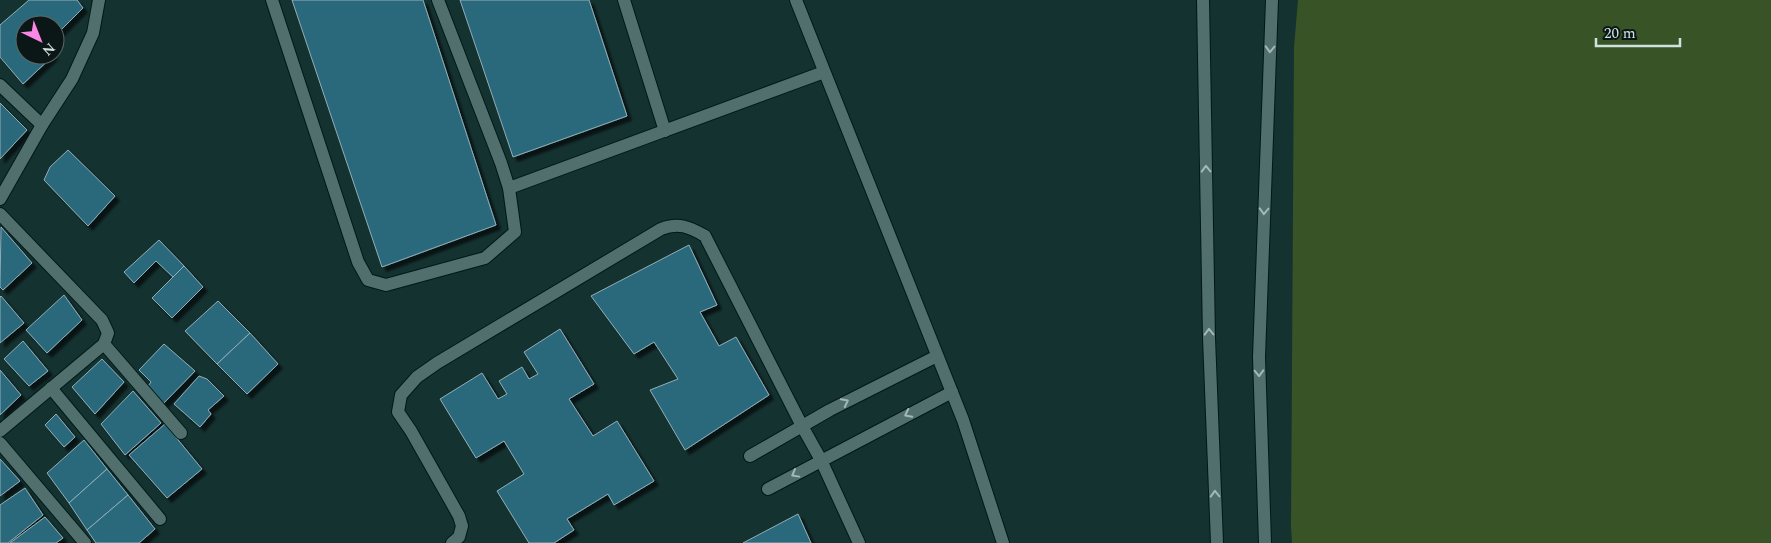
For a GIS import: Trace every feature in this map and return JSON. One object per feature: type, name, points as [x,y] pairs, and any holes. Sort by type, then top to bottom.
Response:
[{"type":"street","points":[[0,199],[42,125],[72,79],[93,33],[99,0]]},
{"type":"street","points":[[272,0],[358,262],[368,280],[386,285],[485,258],[515,232],[509,188],[501,163],[438,0]]},
{"type":"street","points":[[624,0],[665,131]]},
{"type":"street","points":[[796,0],[963,420],[1003,543]]},
{"type":"street","points":[[1203,0],[1209,328],[1217,543]]},
{"type":"street","points":[[1266,543],[1259,357],[1272,0]]},
{"type":"street","points":[[509,188],[824,72]]},
{"type":"street","points":[[0,85],[42,125]]},
{"type":"street","points":[[0,214],[102,320],[108,333],[104,344],[0,431]]},
{"type":"street","points":[[452,543],[459,538],[462,526],[459,516],[411,431],[398,412],[401,395],[417,377],[437,363],[652,234],[671,225],[693,228],[705,236],[802,426],[822,460],[859,543]]},
{"type":"street","points":[[104,344],[181,433]]},
{"type":"street","points":[[750,456],[830,410],[937,356]]},
{"type":"street","points":[[50,388],[160,519]]},
{"type":"street","points":[[768,489],[952,392]]},
{"type":"street","points":[[0,443],[84,543]]},
{"type":"green space","points":[[1298,0],[1771,0],[1771,543],[1292,543],[1294,47]]},
{"type":"building","points":[[29,0],[77,0],[83,8],[65,26],[65,15],[15,15],[15,65],[43,65],[23,84],[0,57],[0,25]]},
{"type":"building","points":[[292,0],[423,0],[496,225],[382,267]]},
{"type":"building","points":[[460,0],[589,0],[627,116],[513,157]]},
{"type":"building","points":[[0,103],[27,130],[0,159]]},
{"type":"building","points":[[68,150],[115,196],[88,226],[44,180],[50,167]]},
{"type":"building","points":[[1,227],[32,263],[3,290],[0,287]]},
{"type":"building","points":[[159,240],[184,266],[173,277],[156,261],[134,283],[124,272]]},
{"type":"building","points":[[689,245],[717,305],[700,312],[719,346],[736,337],[769,395],[685,450],[650,390],[678,379],[654,342],[634,354],[591,296]]},
{"type":"building","points":[[184,266],[203,287],[172,318],[152,298]]},
{"type":"building","points":[[64,295],[82,320],[47,353],[26,330]]},
{"type":"building","points":[[0,297],[24,323],[0,343]]},
{"type":"building","points":[[218,301],[250,333],[217,364],[185,331]]},
{"type":"building","points":[[560,329],[594,384],[569,399],[593,436],[617,421],[654,481],[614,505],[608,494],[567,519],[574,530],[554,543],[529,543],[497,491],[524,474],[504,441],[476,458],[440,399],[482,373],[498,399],[507,394],[499,381],[522,367],[529,379],[538,374],[524,352]]},
{"type":"building","points":[[250,333],[278,364],[247,394],[217,364]]},
{"type":"building","points":[[23,341],[48,371],[29,386],[4,359]]},
{"type":"building","points":[[164,344],[195,371],[163,404],[146,389],[151,382],[139,370]]},
{"type":"building","points":[[102,359],[124,382],[95,414],[72,387]]},
{"type":"building","points":[[0,370],[21,395],[0,415]]},
{"type":"building","points":[[199,376],[207,379],[224,396],[208,410],[211,414],[200,427],[174,404]]},
{"type":"building","points":[[133,391],[161,423],[125,455],[101,424]]},
{"type":"building","points":[[56,414],[75,437],[64,447],[45,425]]},
{"type":"building","points":[[165,424],[202,469],[167,498],[129,455]]},
{"type":"building","points":[[84,440],[107,469],[69,503],[47,473]]},
{"type":"building","points":[[0,459],[20,481],[0,496]]},
{"type":"building","points":[[107,469],[128,495],[87,530],[69,503]]},
{"type":"building","points":[[25,488],[43,515],[8,543],[0,543],[0,505]]},
{"type":"building","points":[[128,495],[155,529],[139,543],[96,543],[87,530]]},
{"type":"building","points":[[798,514],[811,543],[743,543]]},
{"type":"building","points":[[45,517],[63,538],[56,543],[10,543]]}]
